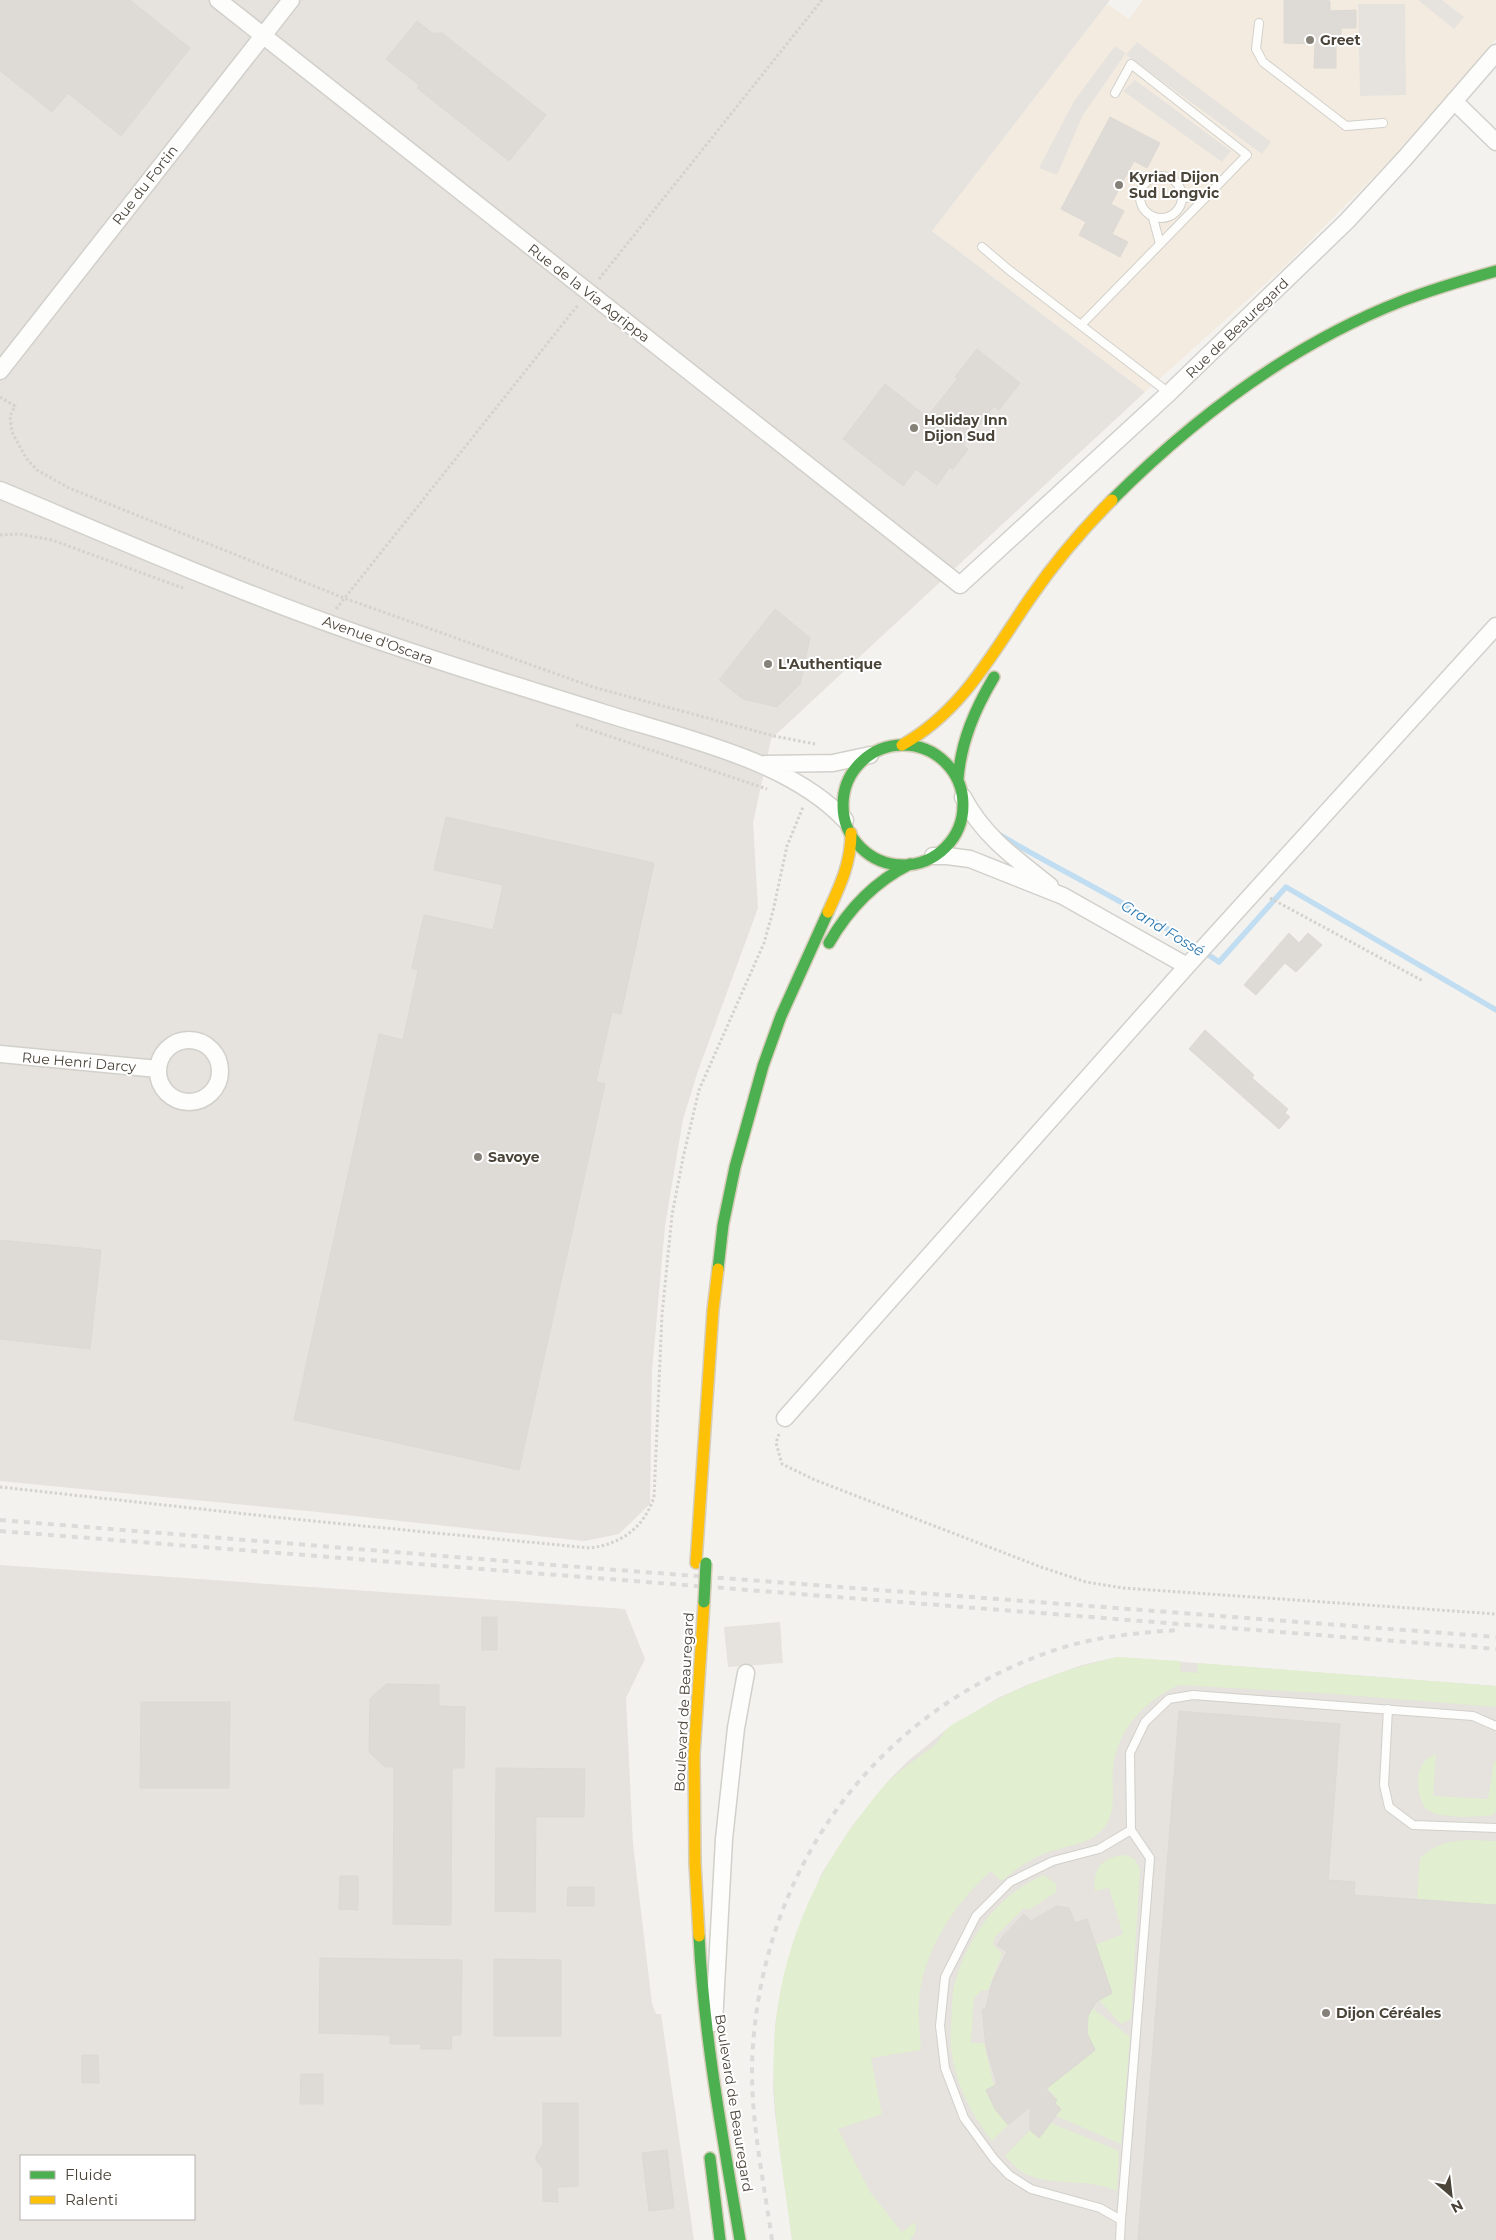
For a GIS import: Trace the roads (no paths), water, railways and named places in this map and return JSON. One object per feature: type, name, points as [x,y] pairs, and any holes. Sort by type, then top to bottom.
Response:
[{"type":"main road","points":[[902,745],[923,733],[960,700],[1064,552],[1115,495],[1227,398],[1288,358],[1347,325],[1405,300],[1496,271]]},
{"type":"main road","points":[[1008,653],[1062,574],[1104,525],[1161,469],[1236,407],[1289,371],[1355,334],[1436,301],[1469,291]]},
{"type":"main road","points":[[958,779],[960,751],[967,729],[998,670]]},
{"type":"main road","points":[[822,956],[845,917],[866,893],[884,877],[910,864],[933,856],[950,842],[958,828],[962,816],[963,798],[958,779],[951,768],[936,754],[918,746],[902,745],[883,748],[870,755],[853,773],[847,784],[844,797],[848,826],[858,844],[881,860],[894,864],[910,864]]},
{"type":"main road","name":"Boulevard de Beauregard","points":[[701,1563],[712,1310],[722,1225],[735,1167],[763,1066],[778,1025],[846,873],[851,848],[848,826]]},
{"type":"main road","points":[[737,1216],[748,1164],[774,1072]]},
{"type":"main road","points":[[726,1297],[734,1233]]},
{"type":"main road","name":"Boulevard de Beauregard","points":[[687,1933],[683,1755],[720,1376]]},
{"type":"main road","name":"Boulevard de Beauregard","points":[[698,1602],[694,1755],[695,1863],[705,2062]]},
{"type":"main road","name":"Boulevard de Beauregard","points":[[689,1962],[705,2062],[740,2240]]},
{"type":"main road","points":[[709,2149],[720,2240]]},
{"type":"street","name":"Rue de la Via Agrippa","points":[[218,0],[960,585]]},
{"type":"street","name":"Rue du Fortin","points":[[0,371],[291,0]]},
{"type":"street","name":"Rue de Beauregard","points":[[960,585],[1169,393],[1347,221],[1496,53]]},
{"type":"street","points":[[1454,101],[1496,142]]},
{"type":"street","name":"Avenue d'Oscara","points":[[0,490],[162,558],[444,664],[765,764],[827,803],[848,826]]},
{"type":"street","points":[[785,1418],[1187,966],[1496,626]]},
{"type":"street","name":"Avenue d'Oscara","points":[[765,764],[844,762],[870,755]]},
{"type":"street","points":[[963,798],[976,820],[997,843],[1063,896]]},
{"type":"street","points":[[933,856],[947,856],[975,861],[1063,896],[1187,966]]},
{"type":"street","name":"Rue Henri Darcy","points":[[0,1054],[158,1069]]},
{"type":"street","points":[[705,2062],[716,2000],[724,1839],[736,1728],[746,1672]]},
{"type":"lane","points":[[1259,24],[1256,49],[1263,62],[1346,126],[1383,123]]},
{"type":"lane","points":[[1081,325],[1247,155],[1131,64],[1115,92]]},
{"type":"lane","points":[[1159,176],[1166,176],[1178,184],[1182,198],[1181,205],[1172,215],[1166,218],[1153,218],[1146,214],[1139,202],[1141,187],[1146,182],[1159,176]]},
{"type":"lane","points":[[1182,198],[1207,196]]},
{"type":"lane","points":[[1153,218],[1160,244]]},
{"type":"lane","points":[[982,247],[1009,270],[1169,393]]},
{"type":"lane","points":[[1120,2240],[1150,1858],[1131,1830],[1130,1753],[1145,1722],[1169,1699],[1193,1695],[1473,1716],[1496,1726]]},
{"type":"lane","points":[[1388,1709],[1384,1785],[1390,1807],[1413,1825],[1496,1828]]},
{"type":"lane","points":[[1121,2220],[1100,2208],[1031,2189],[1009,2175],[999,2165],[964,2118],[945,2068],[940,2026],[945,1977],[976,1916],[1010,1882],[1053,1861],[1099,1849],[1131,1830]]},
{"type":"waterway","name":"Grand Fossé","points":[[998,834],[1138,912],[1219,962],[1286,887],[1496,1010]]},
{"type":"railway","points":[[0,1520],[591,1568],[1496,1637]]},
{"type":"railway","points":[[0,1531],[1496,1649]]},
{"type":"railway","points":[[772,2240],[754,2118],[752,2069],[753,2045],[762,1978],[781,1915],[807,1856],[842,1802],[884,1754],[934,1712],[990,1678],[1067,1646],[1130,1634],[1178,1630]]},
{"type":"place","name":"Greet","points":[[1310,40]]},
{"type":"place","name":"Kyriad Dijon Sud Longvic","points":[[1119,185]]},
{"type":"place","name":"Holiday Inn Dijon Sud","points":[[914,428]]},
{"type":"place","name":"L'Authentique","points":[[768,664]]},
{"type":"place","name":"Savoye","points":[[478,1157]]},
{"type":"place","name":"Dijon Céréales","points":[[1326,2013]]}]
